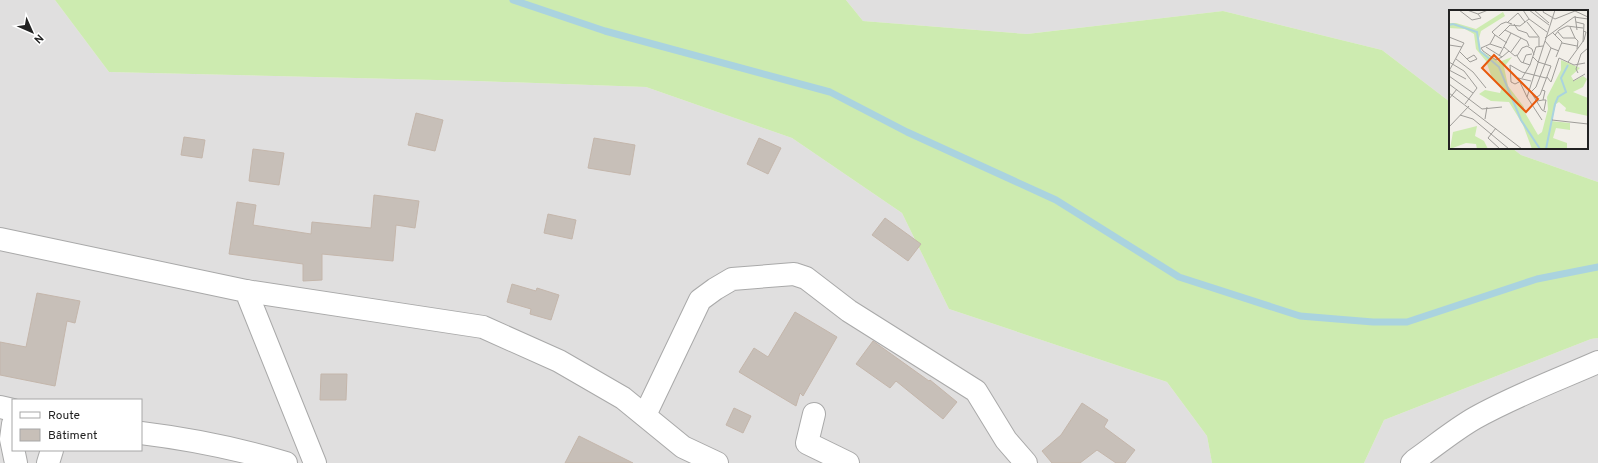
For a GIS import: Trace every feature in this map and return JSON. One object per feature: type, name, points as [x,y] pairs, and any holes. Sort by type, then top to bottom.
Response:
[{"type":"street","points":[[0,239],[246,291],[483,327],[558,361],[623,398],[683,447],[717,463]]},
{"type":"street","points":[[645,415],[700,300],[732,279],[794,274],[806,278],[849,310],[976,391],[1006,440],[1026,463]]},
{"type":"street","points":[[246,291],[315,463]]},
{"type":"street","points":[[1412,463],[1455,430],[1476,417],[1598,362]]},
{"type":"street","points":[[0,407],[12,410]]},
{"type":"street","points":[[814,414],[807,443],[848,463]]},
{"type":"street","points":[[12,432],[12,444]]},
{"type":"street","points":[[142,433],[181,438],[262,459],[286,463]]},
{"type":"street","points":[[14,451],[16,463]]},
{"type":"street","points":[[48,463],[52,451]]},
{"type":"shaded area","points":[[0,0],[55,0],[109,72],[477,81],[646,87],[792,138],[902,213],[949,309],[1167,382],[1207,436],[1212,463],[0,463]]},
{"type":"shaded area","points":[[846,0],[1598,0],[1598,182],[1521,155],[1513,149],[1588,149],[1588,10],[1449,10],[1449,101],[1382,50],[1223,11],[1027,34],[863,21]]},
{"type":"shaded area","points":[[1598,338],[1598,463],[1364,463],[1384,420],[1591,339]]},
{"type":"green space","points":[[55,0],[846,0],[863,21],[1027,34],[1223,11],[1382,50],[1449,101],[1449,149],[1513,149],[1521,155],[1598,182],[1598,338],[1591,339],[1384,420],[1364,463],[1212,463],[1207,436],[1167,382],[949,309],[902,213],[792,138],[646,87],[477,81],[109,72]]},
{"type":"building","points":[[416,113],[443,120],[435,151],[408,145]]},
{"type":"building","points":[[184,137],[205,140],[202,158],[181,155]]},
{"type":"building","points":[[594,138],[635,145],[630,175],[588,168]]},
{"type":"building","points":[[759,138],[781,148],[768,174],[747,164]]},
{"type":"building","points":[[253,149],[284,153],[279,185],[249,181]]},
{"type":"building","points":[[374,195],[419,201],[415,228],[396,225],[393,261],[322,254],[322,280],[303,281],[303,264],[229,254],[237,202],[256,205],[253,225],[311,234],[312,222],[371,228]]},
{"type":"building","points":[[548,214],[576,220],[572,239],[544,233]]},
{"type":"building","points":[[885,218],[921,244],[908,261],[872,235]]},
{"type":"building","points":[[512,284],[536,291],[537,288],[559,295],[551,320],[530,314],[531,309],[507,302]]},
{"type":"building","points":[[37,293],[80,301],[75,323],[67,321],[55,386],[0,375],[0,342],[26,347]]},
{"type":"building","points":[[795,312],[837,337],[803,396],[800,393],[796,406],[739,372],[754,348],[768,357]]},
{"type":"building","points":[[873,341],[929,381],[930,380],[957,402],[943,419],[896,381],[890,388],[856,364]]},
{"type":"building","points":[[321,374],[347,374],[346,400],[320,400]]},
{"type":"building","points":[[1082,403],[1108,420],[1104,427],[1135,450],[1125,463],[1116,463],[1097,450],[1080,463],[1052,463],[1042,451],[1061,435]]},
{"type":"building","points":[[734,408],[751,416],[743,433],[726,425]]},
{"type":"building","points":[[579,436],[633,463],[565,463]]},
{"type":"waterway","points":[[513,0],[605,31],[830,92],[907,132],[1056,200],[1179,277],[1300,316],[1373,322],[1407,322],[1537,279],[1598,267]]}]
